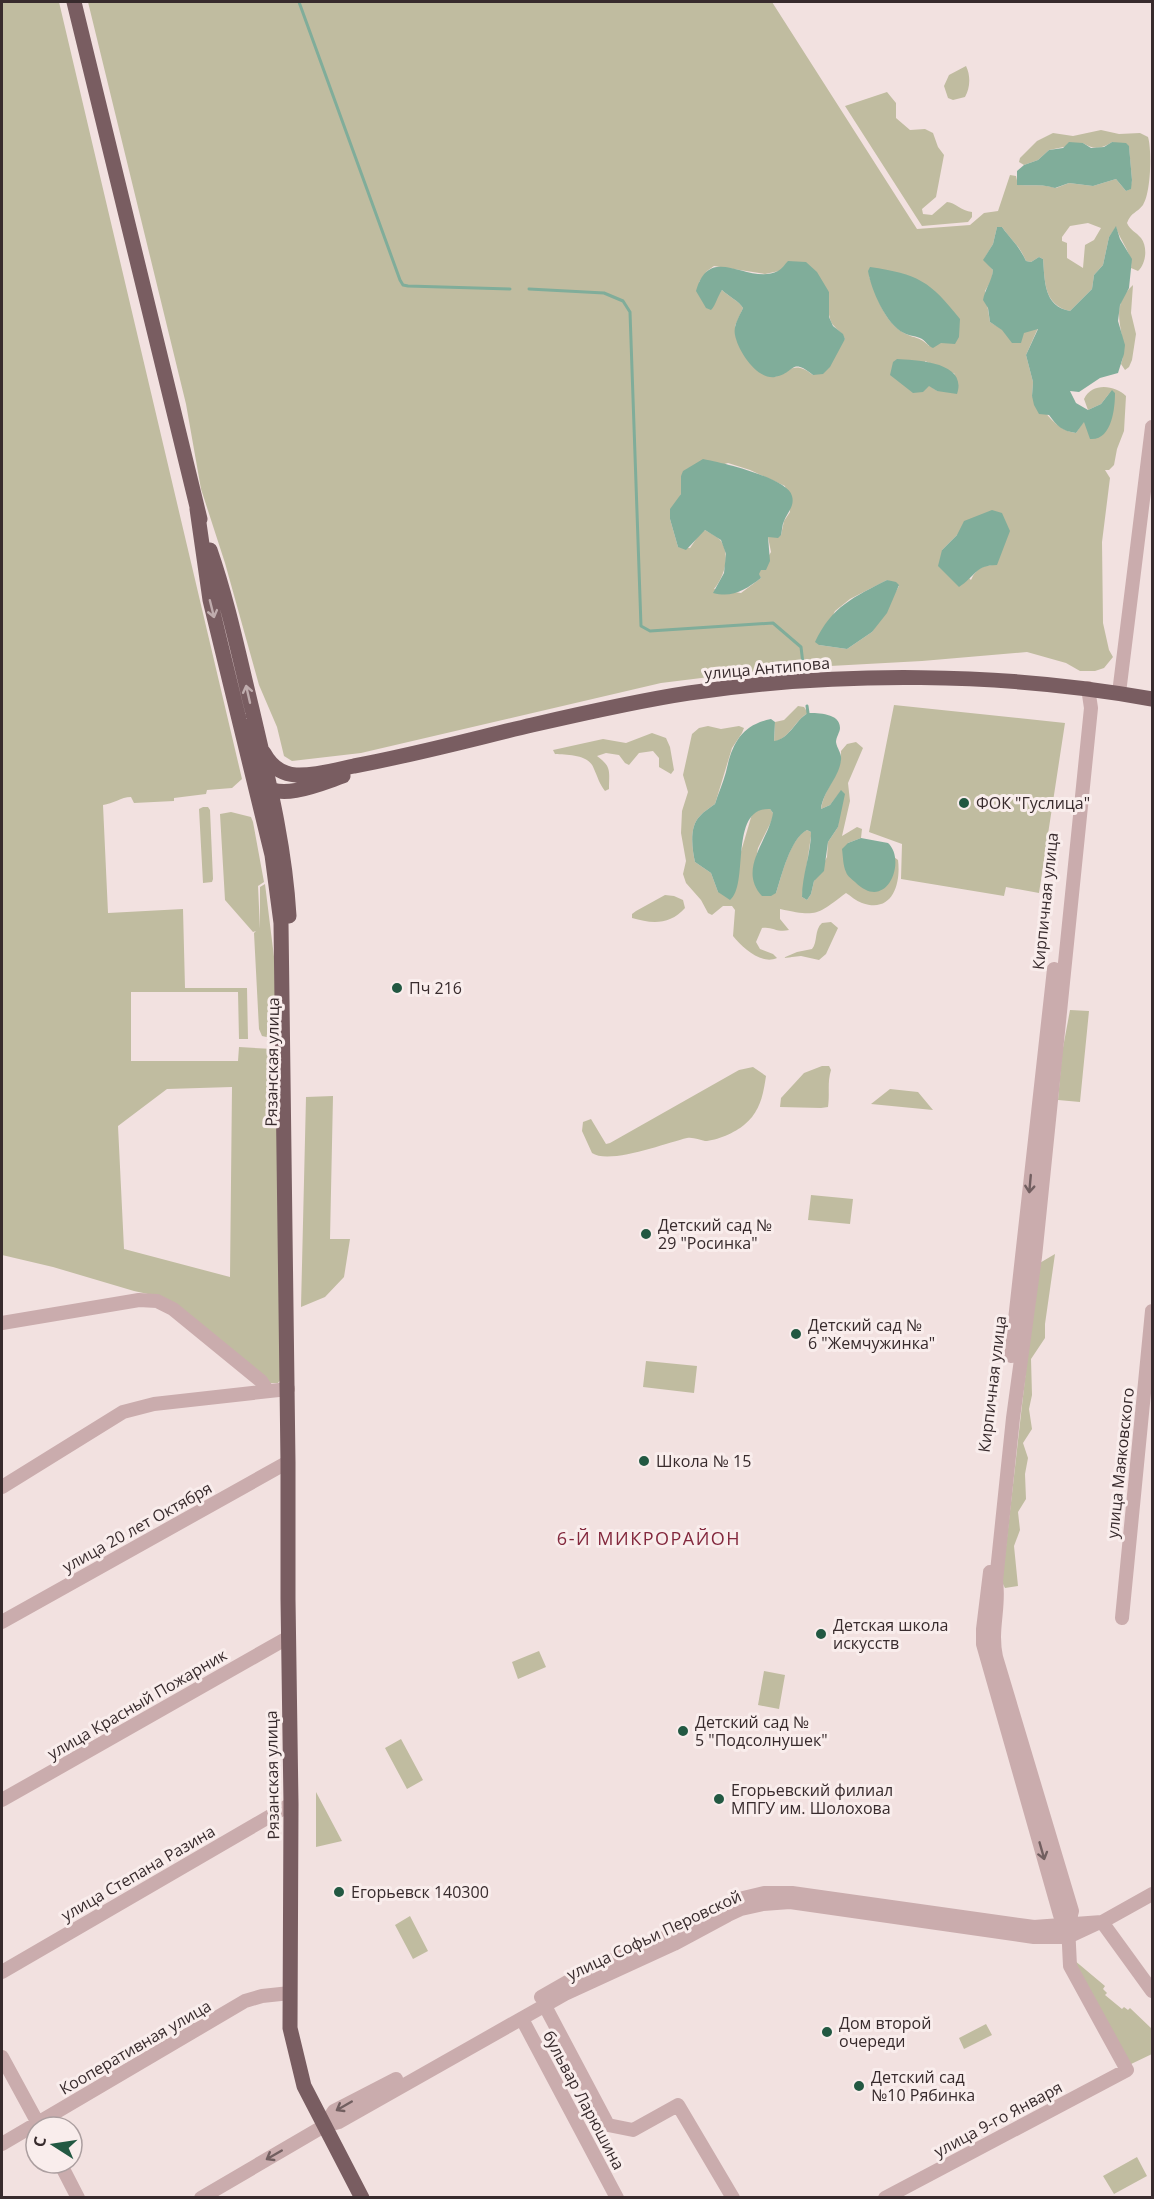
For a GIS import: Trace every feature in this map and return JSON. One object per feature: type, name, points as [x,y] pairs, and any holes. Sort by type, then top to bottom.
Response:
[{"type":"main road","points":[[74,2],[197,509],[210,600],[255,751],[261,782],[271,790],[264,797],[262,808]]},
{"type":"main road","name":"улица Антипова","points":[[271,790],[293,790],[310,781],[390,759],[610,708],[727,688],[803,682],[914,679],[1004,681],[1088,688],[1152,699]]},
{"type":"main road","name":"улица Антипова","points":[[255,751],[284,773],[310,781]]},
{"type":"main road","name":"Рязанская улица","points":[[255,751],[262,808],[272,855],[282,942],[288,1389],[290,2028],[298,2067],[307,2092],[362,2198]]},
{"type":"main road","points":[[279,829],[280,818],[289,801],[310,781]]},
{"type":"main road","name":"Рязанская улица","points":[[271,790],[287,880],[291,951],[286,1336]]},
{"type":"street","points":[[1119,693],[1148,498],[1152,426]]},
{"type":"street","name":"Кирпичная улица","points":[[1068,1931],[1060,1915],[982,1637],[1082,706],[1088,688]]},
{"type":"street","points":[[2,1323],[139,1300],[157,1301],[173,1309],[261,1381],[267,1390]]},
{"type":"street","name":"улица Маяковского","points":[[1122,1617],[1152,1311]]},
{"type":"street","points":[[2,1487],[123,1412],[154,1404],[288,1389]]},
{"type":"street","name":"улица 20 лет Октября","points":[[2,1622],[288,1462]]},
{"type":"street","name":"улица Красный Пожарник","points":[[2,1800],[289,1637]]},
{"type":"street","name":"улица Степана Разина","points":[[2,1972],[291,1804]]},
{"type":"street","name":"улица Софьи Перовской","points":[[201,2198],[324,2126],[339,2122],[545,2006],[584,1973],[669,1936],[739,1899],[764,1893],[792,1893],[1068,1931],[1100,1923]]},
{"type":"street","points":[[1152,1894],[1100,1923],[1152,1991]]},
{"type":"street","name":"улица 9-го Января","points":[[885,2198],[1127,2070],[1073,1974],[1069,1961],[1068,1931]]},
{"type":"street","name":"улица Софьи Перовской","points":[[324,2126],[334,2111],[345,2104],[380,2088],[563,1990]]},
{"type":"street","name":"Кооперативная улица","points":[[56,2115],[245,2001],[262,1996],[290,1993]]},
{"type":"street","points":[[545,2006],[608,2126],[633,2130],[678,2105],[733,2198]]},
{"type":"street","name":"бульвар Ларюшина","points":[[522,2019],[617,2198]]},
{"type":"street","points":[[2,2057],[34,2115]]},
{"type":"street","name":"Кооперативная улица","points":[[2,2144],[24,2133]]},
{"type":"street","points":[[66,2175],[78,2198]]},
{"type":"shaded area","points":[[2,2],[59,2],[242,779],[232,788],[207,790],[206,794],[174,798],[174,801],[134,803],[131,797],[103,805],[108,913],[183,909],[185,988],[247,988],[248,1039],[239,1039],[238,992],[131,992],[131,1061],[238,1061],[239,1047],[273,1049],[281,1054],[281,1379],[278,1383],[269,1383],[157,1296],[2,1255]],"holes":[[[232,1087],[230,1277],[124,1249],[118,1126],[167,1089]]]},
{"type":"shaded area","points":[[88,2],[772,2],[917,229],[970,225],[984,213],[998,211],[1010,175],[1016,176],[1018,185],[1056,188],[1069,183],[1093,186],[1116,179],[1126,191],[1130,189],[1132,180],[1129,147],[1112,142],[1094,148],[1083,143],[1049,150],[1038,160],[1024,165],[1019,162],[1020,158],[1037,141],[1053,133],[1073,136],[1101,130],[1119,134],[1140,133],[1148,137],[1150,161],[1148,191],[1143,205],[1127,223],[1145,246],[1144,260],[1138,271],[1131,268],[1130,258],[1116,227],[1109,237],[1103,265],[1094,275],[1092,289],[1070,311],[1061,308],[1050,297],[1045,283],[1043,259],[1039,257],[1031,262],[1026,261],[1002,227],[997,227],[993,244],[984,259],[993,270],[992,279],[985,291],[990,322],[1013,332],[1025,332],[1038,328],[1026,355],[1033,382],[1032,396],[1056,424],[1076,433],[1084,421],[1087,425],[1112,390],[1101,404],[1088,410],[1084,399],[1092,390],[1104,387],[1116,389],[1126,396],[1124,431],[1114,465],[1109,470],[1105,470],[1110,478],[1102,542],[1103,623],[1109,650],[1113,657],[1104,668],[1095,671],[1080,671],[1066,663],[1027,652],[922,661],[775,669],[661,683],[361,753],[292,761],[284,756],[277,727],[259,685],[225,563],[201,489],[186,404]],"holes":[[[1088,223],[1101,228],[1094,240],[1085,245],[1083,268],[1067,258],[1067,243],[1062,241],[1062,237],[1070,226]],[[714,266],[765,274],[779,271],[829,292],[830,320],[845,339],[813,375],[802,369],[794,368],[775,377],[735,326],[743,308],[741,305],[722,290],[716,298],[699,282]],[[869,276],[929,346],[897,328],[882,308]],[[925,361],[955,374],[937,391],[929,385]],[[728,463],[785,486],[790,512],[784,521],[781,535],[768,537],[771,552],[758,574],[761,578],[741,593],[714,589],[721,579],[725,566],[724,547],[720,540],[705,530],[690,548],[678,547],[670,519],[681,494],[681,476]],[[957,535],[997,565],[981,568],[971,580],[942,550]],[[887,580],[899,586],[872,632],[847,649],[819,645],[835,611],[850,599]]]},
{"type":"shaded area","points":[[966,66],[969,82],[965,97],[953,100],[948,98],[944,86],[949,75]]},
{"type":"shaded area","points":[[887,92],[896,103],[896,118],[910,130],[925,129],[933,133],[944,155],[936,197],[922,209],[923,214],[932,215],[950,202],[972,212],[972,217],[968,222],[922,226],[845,106]]},
{"type":"shaded area","points":[[1069,142],[1083,143],[1091,148],[1104,147],[1112,142],[1126,143],[1129,146],[1131,189],[1126,191],[1116,179],[1093,186],[1069,183],[1055,188],[1017,185],[1017,171],[1024,165],[1038,160],[1049,150],[1063,148]]},
{"type":"shaded area","points":[[1116,226],[1120,239],[1132,259],[1129,288],[1120,305],[1118,321],[1125,345],[1124,354],[1118,373],[1100,378],[1079,392],[1070,391],[1076,403],[1088,410],[1101,404],[1112,390],[1115,393],[1113,415],[1108,429],[1103,435],[1090,439],[1084,422],[1076,433],[1060,427],[1049,415],[1039,414],[1032,396],[1033,382],[1026,355],[1038,329],[1024,333],[1021,343],[1012,343],[1002,330],[990,322],[988,308],[983,300],[993,270],[983,260],[993,244],[997,227],[1002,227],[1018,246],[1026,261],[1031,262],[1039,257],[1043,259],[1045,283],[1050,298],[1061,308],[1070,311],[1092,289],[1094,275],[1103,265],[1109,237]]},
{"type":"shaded area","points":[[788,261],[806,262],[817,272],[829,292],[829,317],[833,326],[843,334],[845,339],[830,367],[823,374],[813,375],[796,367],[775,377],[762,374],[749,363],[737,342],[735,328],[743,308],[741,305],[722,290],[711,310],[706,308],[696,291],[702,276],[710,269],[720,267],[766,274],[779,270]]},
{"type":"shaded area","points":[[870,267],[900,273],[922,281],[940,296],[960,319],[959,337],[955,344],[941,343],[933,348],[922,339],[897,329],[885,315],[872,287],[868,271]]},
{"type":"shaded area","points":[[1133,285],[1131,313],[1136,334],[1132,360],[1125,370],[1121,364],[1123,344],[1119,314],[1120,305]]},
{"type":"shaded area","points":[[897,359],[928,362],[948,369],[955,375],[958,383],[957,394],[937,391],[929,386],[923,392],[913,393],[890,375],[893,362]]},
{"type":"shaded area","points":[[703,459],[767,477],[788,489],[793,500],[783,523],[781,535],[778,538],[768,537],[770,561],[766,570],[761,570],[759,574],[761,578],[733,594],[713,593],[724,573],[726,554],[721,540],[705,530],[686,550],[678,547],[670,519],[670,509],[681,494],[683,471]]},
{"type":"shaded area","points":[[992,510],[1002,513],[1010,531],[997,565],[980,569],[959,587],[938,566],[942,550],[957,535],[964,521]]},
{"type":"shaded area","points":[[887,580],[899,585],[887,613],[872,632],[847,649],[819,645],[815,642],[829,620],[845,604]]},
{"type":"shaded area","name":"ФОК \"Гуслица\"","points":[[894,705],[1065,723],[1039,893],[1006,887],[1004,896],[901,879],[902,844],[869,832]]},
{"type":"shaded area","points":[[798,706],[804,707],[808,713],[784,737],[774,742],[775,722],[784,720]]},
{"type":"shaded area","points":[[808,713],[833,717],[839,723],[840,728],[836,742],[841,755],[840,767],[822,802],[821,809],[830,805],[841,790],[845,794],[838,827],[828,842],[824,871],[814,881],[807,900],[802,897],[811,840],[811,832],[807,830],[791,849],[776,893],[771,896],[762,896],[755,886],[753,865],[773,813],[770,809],[757,812],[749,820],[744,833],[739,879],[736,892],[730,900],[718,892],[711,873],[695,862],[692,844],[694,826],[702,814],[715,804],[731,753],[745,731],[771,719],[775,722],[774,741],[780,740]]},
{"type":"shaded area","points":[[708,726],[721,729],[739,726],[744,728],[732,748],[715,804],[697,820],[693,832],[695,862],[711,873],[718,892],[740,855],[752,814],[761,809],[770,809],[773,818],[758,848],[753,876],[776,893],[791,849],[801,834],[807,830],[811,832],[811,836],[802,897],[807,900],[827,857],[828,842],[838,827],[841,791],[830,805],[821,809],[823,801],[839,767],[841,751],[847,744],[856,742],[863,748],[848,783],[850,801],[842,836],[857,827],[862,829],[861,838],[848,843],[895,863],[894,857],[898,860],[896,887],[888,900],[873,905],[860,902],[846,893],[829,906],[816,912],[802,913],[780,909],[780,919],[789,930],[762,928],[756,942],[760,949],[777,958],[771,960],[753,954],[733,936],[735,910],[732,906],[723,906],[712,915],[708,913],[701,900],[686,883],[683,874],[686,861],[681,833],[682,811],[688,792],[683,775],[692,734],[699,728]]},
{"type":"shaded area","points":[[652,733],[666,738],[674,770],[671,774],[659,767],[659,758],[653,751],[639,753],[629,765],[619,755],[606,753],[597,756],[609,770],[609,789],[605,791],[588,760],[578,756],[555,754],[553,750],[603,739],[626,743]]},
{"type":"shaded area","points":[[208,807],[210,810],[213,879],[212,882],[203,883],[199,809]]},
{"type":"shaded area","points":[[231,812],[251,817],[253,822],[264,882],[258,886],[260,929],[260,887],[265,884],[275,965],[275,1032],[271,1038],[262,1036],[259,1029],[254,933],[256,931],[253,932],[225,900],[220,814]]},
{"type":"shaded area","points":[[861,838],[888,843],[893,851],[895,861],[891,881],[885,888],[876,892],[866,890],[850,878],[845,870],[842,849],[848,843]]},
{"type":"shaded area","points":[[665,895],[683,900],[685,908],[673,918],[660,922],[632,918],[632,914],[636,911]]},
{"type":"shaded area","points":[[831,922],[838,928],[826,954],[819,960],[801,956],[783,958],[812,949],[822,923]]},
{"type":"shaded area","points":[[1070,1010],[1089,1011],[1080,1102],[1058,1100],[1062,1053]]},
{"type":"shaded area","points":[[822,1066],[829,1066],[831,1070],[828,1107],[780,1107],[781,1098],[804,1073]]},
{"type":"shaded area","points":[[753,1067],[766,1076],[757,1109],[744,1125],[720,1138],[705,1141],[687,1138],[624,1155],[600,1156],[592,1153],[582,1131],[583,1122],[591,1119],[606,1144],[610,1143],[739,1070]]},
{"type":"shaded area","points":[[890,1089],[918,1092],[933,1110],[871,1104]]},
{"type":"shaded area","points":[[333,1096],[330,1239],[350,1239],[344,1277],[325,1297],[301,1307],[306,1097]]},
{"type":"shaded area","points":[[811,1195],[853,1199],[850,1224],[808,1220]]},
{"type":"shaded area","points":[[1055,1254],[1045,1338],[1031,1359],[1032,1395],[1029,1409],[1032,1429],[1023,1443],[1028,1458],[1025,1474],[1026,1499],[1018,1512],[1020,1530],[1014,1546],[1018,1586],[1005,1588],[1002,1582],[1038,1264]]},
{"type":"shaded area","points":[[646,1361],[697,1366],[694,1393],[643,1387]]},
{"type":"shaded area","points":[[539,1651],[546,1667],[518,1679],[512,1662]]},
{"type":"shaded area","points":[[764,1671],[785,1675],[779,1709],[758,1705]]},
{"type":"shaded area","points":[[401,1739],[423,1780],[407,1789],[385,1748]]},
{"type":"shaded area","points":[[316,1792],[342,1841],[316,1847]]},
{"type":"shaded area","points":[[410,1916],[428,1951],[413,1959],[395,1925]]},
{"type":"shaded area","points":[[1074,1960],[1105,1986],[1103,1989],[1107,1993],[1105,1995],[1122,2009],[1130,2008],[1152,2029],[1152,2054],[1129,2065]]},
{"type":"shaded area","points":[[986,2024],[992,2035],[964,2049],[959,2038]]},
{"type":"shaded area","points":[[1137,2157],[1147,2176],[1114,2194],[1103,2176]]},
{"type":"waterway","points":[[299,2],[403,285],[510,289]]},
{"type":"waterway","points":[[529,289],[604,293],[623,301],[630,312],[641,626],[650,631],[773,623],[801,647],[804,672]]},
{"type":"waterway","points":[[807,706],[808,713]]},
{"type":"place","name":"ФОК \"Гуслица\"","points":[[964,803]]},
{"type":"place","name":"Пч 216","points":[[397,988]]},
{"type":"place","name":"Детский сад № 29 \"Росинка\"","points":[[646,1234]]},
{"type":"place","name":"Детский сад № 6 \"Жемчужинка\"","points":[[796,1334]]},
{"type":"place","name":"Школа № 15","points":[[644,1461]]},
{"type":"place","name":"Детская школа искусств","points":[[821,1634]]},
{"type":"place","name":"Детский сад № 5 \"Подсолнушек\"","points":[[683,1731]]},
{"type":"place","name":"Егорьевский филиал МПГУ им. Шолохова","points":[[719,1799]]},
{"type":"place","name":"Егорьевск 140300","points":[[339,1892]]},
{"type":"place","name":"Дом второй очереди","points":[[827,2032]]},
{"type":"place","name":"Детский сад №10 Рябинка","points":[[859,2086]]},
{"type":"district","name":"6-Й МИКРОРАЙОН","points":[[649,1539]]}]
